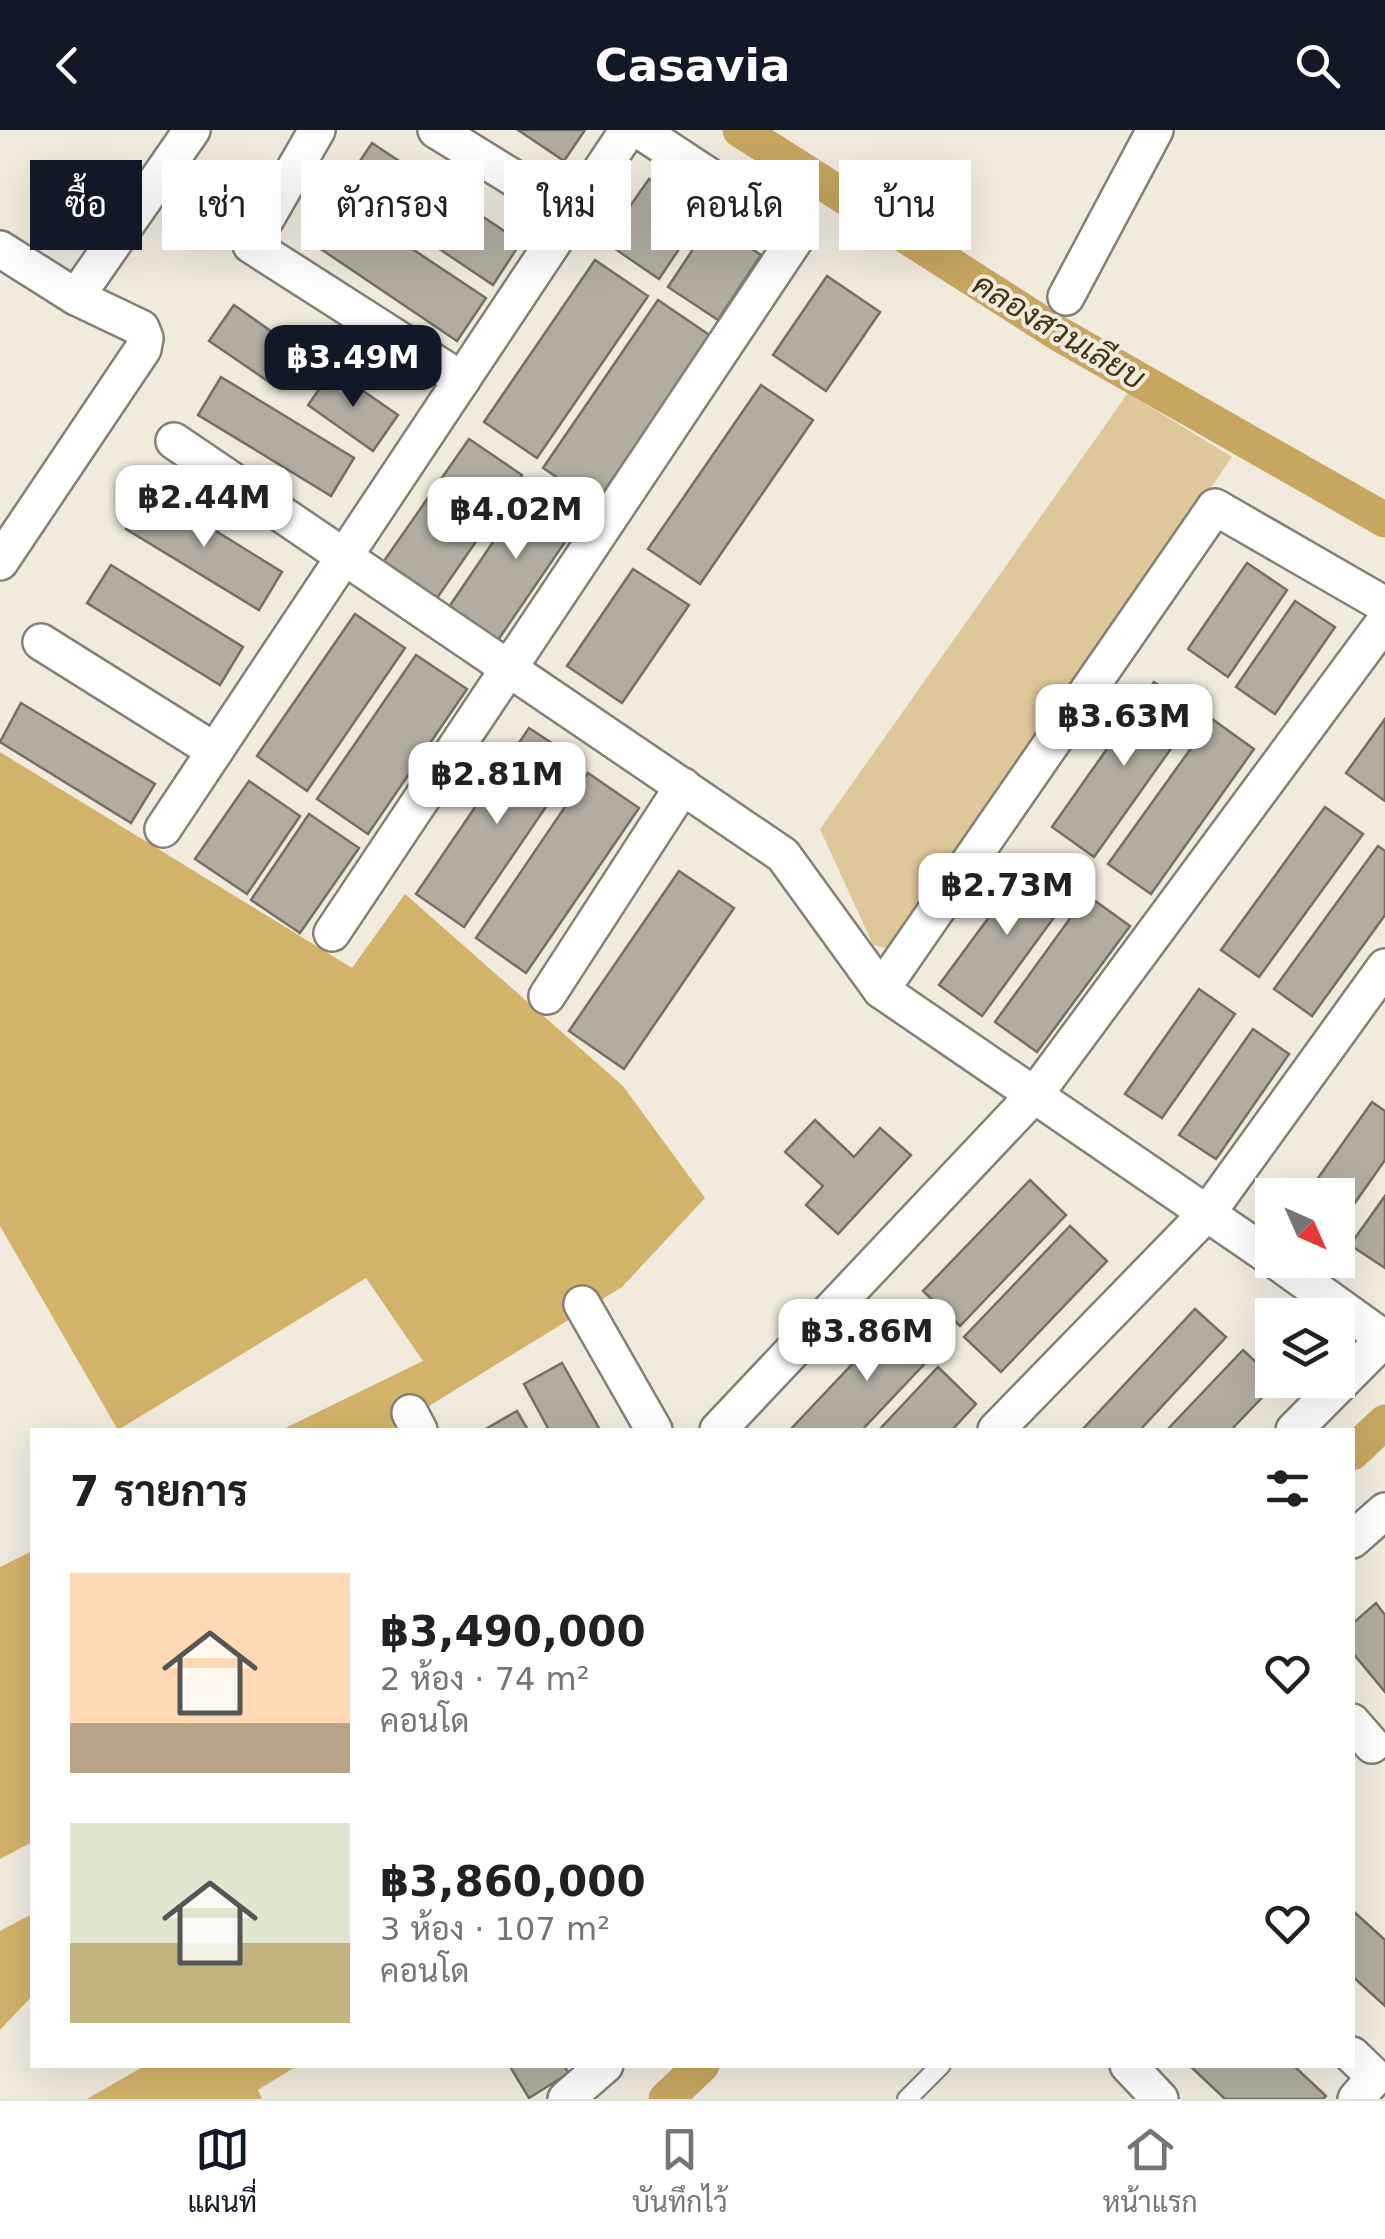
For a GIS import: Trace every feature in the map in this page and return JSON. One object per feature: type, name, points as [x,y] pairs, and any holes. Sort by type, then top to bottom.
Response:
[{"type":"street","points":[[76,297],[192,130]]},
{"type":"street","points":[[317,130],[251,245],[462,380]]},
{"type":"street","points":[[436,130],[504,172]]},
{"type":"street","points":[[608,160],[628,130]]},
{"type":"street","points":[[332,933],[798,236],[640,130]]},
{"type":"street","points":[[1066,297],[1155,130]]},
{"type":"street","points":[[0,249],[76,297],[140,328],[145,338],[144,350],[0,562]]},
{"type":"street","points":[[163,829],[548,250]]},
{"type":"street","points":[[174,441],[784,855],[881,990],[1255,1245]]},
{"type":"street","points":[[881,990],[1214,506],[1385,606]]},
{"type":"street","points":[[720,1428],[1036,1093],[1385,621]]},
{"type":"street","points":[[41,642],[215,750]]},
{"type":"street","points":[[547,996],[683,786]]},
{"type":"street","points":[[998,1428],[1208,1211],[1385,967]]},
{"type":"street","points":[[1296,1428],[1385,1340],[1300,1278]]},
{"type":"street","points":[[582,1304],[653,1428]]},
{"type":"street","points":[[1355,1537],[1385,1511]]},
{"type":"street","points":[[566,2099],[602,2068]]},
{"type":"street","points":[[1131,2068],[1160,2099]]},
{"type":"lane","points":[[907,2099],[938,2068]]},
{"type":"shaded area","points":[[1128,393],[1232,457],[894,950],[873,945],[820,829]]},
{"type":"shaded area","points":[[0,752],[352,968],[405,894],[623,1086],[705,1198],[622,1287],[393,1428],[285,1428],[423,1361],[366,1278],[117,1428],[0,1226]]},
{"type":"shaded area","points":[[30,1552],[30,1843],[0,1859],[0,1567]]},
{"type":"shaded area","points":[[30,1915],[30,1998],[0,2030],[0,1931]]},
{"type":"shaded area","points":[[141,2068],[293,2068],[258,2090],[262,2099],[87,2099]]},
{"type":"building","points":[[518,130],[585,130],[563,160]]},
{"type":"building","points":[[372,143],[398,160],[361,160]]},
{"type":"building","points":[[651,180],[651,250],[678,250],[659,279],[617,250],[631,250],[631,205]]},
{"type":"building","points":[[484,217],[504,231],[504,250],[516,250],[493,285],[441,250],[484,250]]},
{"type":"building","points":[[322,250],[414,250],[486,298],[457,341]]},
{"type":"building","points":[[692,250],[753,250],[761,255],[718,320],[668,287]]},
{"type":"building","points":[[595,260],[648,296],[537,458],[484,422]]},
{"type":"building","points":[[827,276],[880,312],[826,391],[773,355]]},
{"type":"building","points":[[658,300],[711,336],[596,503],[543,468]]},
{"type":"building","points":[[234,305],[299,351],[275,386],[209,341]]},
{"type":"building","points":[[333,370],[398,415],[373,451],[308,405]]},
{"type":"building","points":[[221,377],[354,458],[331,496],[198,415]]},
{"type":"building","points":[[761,385],[813,420],[700,584],[648,549]]},
{"type":"building","points":[[469,439],[522,475],[437,598],[384,561]]},
{"type":"building","points":[[533,483],[582,517],[498,640],[449,607]]},
{"type":"building","points":[[150,490],[282,572],[259,610],[126,529]]},
{"type":"building","points":[[1247,563],[1287,590],[1228,677],[1188,649]]},
{"type":"building","points":[[111,565],[243,647],[220,685],[87,603]]},
{"type":"building","points":[[633,569],[689,605],[622,703],[567,666]]},
{"type":"building","points":[[1295,601],[1335,627],[1275,714],[1236,687]]},
{"type":"building","points":[[355,614],[405,648],[307,791],[257,756]]},
{"type":"building","points":[[416,655],[467,689],[368,834],[317,799]]},
{"type":"building","points":[[1154,682],[1197,712],[1094,857],[1052,827]]},
{"type":"building","points":[[21,703],[155,784],[131,823],[0,742]]},
{"type":"building","points":[[1212,719],[1254,749],[1151,894],[1108,864]]},
{"type":"building","points":[[1385,719],[1385,801],[1346,773]]},
{"type":"building","points":[[529,728],[578,760],[464,927],[416,894]]},
{"type":"building","points":[[588,773],[639,808],[526,973],[476,938]]},
{"type":"building","points":[[249,781],[300,816],[247,894],[195,859]]},
{"type":"building","points":[[1325,807],[1363,834],[1259,977],[1221,950]]},
{"type":"building","points":[[309,814],[359,848],[300,933],[251,900]]},
{"type":"building","points":[[1378,846],[1385,851],[1385,915],[1312,1016],[1274,989]]},
{"type":"building","points":[[1032,859],[1074,890],[982,1016],[939,985]]},
{"type":"building","points":[[679,871],[734,908],[624,1069],[569,1031]]},
{"type":"building","points":[[1087,895],[1130,926],[1037,1052],[995,1022]]},
{"type":"building","points":[[1199,989],[1235,1014],[1162,1118],[1125,1094]]},
{"type":"building","points":[[1253,1029],[1289,1054],[1216,1159],[1179,1135]]},
{"type":"building","points":[[1372,1102],[1385,1111],[1385,1160],[1355,1203],[1355,1178],[1318,1178]]},
{"type":"building","points":[[815,1120],[854,1157],[880,1128],[911,1155],[838,1234],[806,1205],[823,1186],[785,1152]]},
{"type":"building","points":[[1030,1180],[1066,1215],[960,1326],[923,1291]]},
{"type":"building","points":[[1385,1196],[1385,1268],[1355,1248],[1355,1238]]},
{"type":"building","points":[[1070,1226],[1107,1261],[1001,1372],[964,1337]]},
{"type":"building","points":[[1195,1309],[1226,1337],[1142,1428],[1084,1428]]},
{"type":"building","points":[[892,1322],[930,1358],[864,1428],[792,1428]]},
{"type":"building","points":[[1243,1350],[1255,1361],[1255,1398],[1262,1398],[1233,1428],[1169,1428]]},
{"type":"building","points":[[562,1363],[599,1428],[548,1428],[524,1384]]},
{"type":"building","points":[[938,1367],[976,1404],[954,1428],[881,1428]]},
{"type":"building","points":[[517,1411],[527,1428],[487,1428]]},
{"type":"building","points":[[1376,1603],[1385,1615],[1385,1692],[1355,1656],[1355,1621]]},
{"type":"building","points":[[1355,1913],[1385,1940],[1385,2006],[1355,1979]]},
{"type":"building","points":[[511,2068],[565,2068],[569,2073],[529,2098]]},
{"type":"building","points":[[1192,2068],[1296,2068],[1326,2096],[1323,2099],[1225,2099]]},
{"type":"waterway","name":"คลองสวนเลียบ","points":[[740,130],[1059,334],[1385,520]]},
{"type":"waterway","points":[[1355,1450],[1385,1422]]},
{"type":"waterway","points":[[666,2099],[699,2068]]}]
